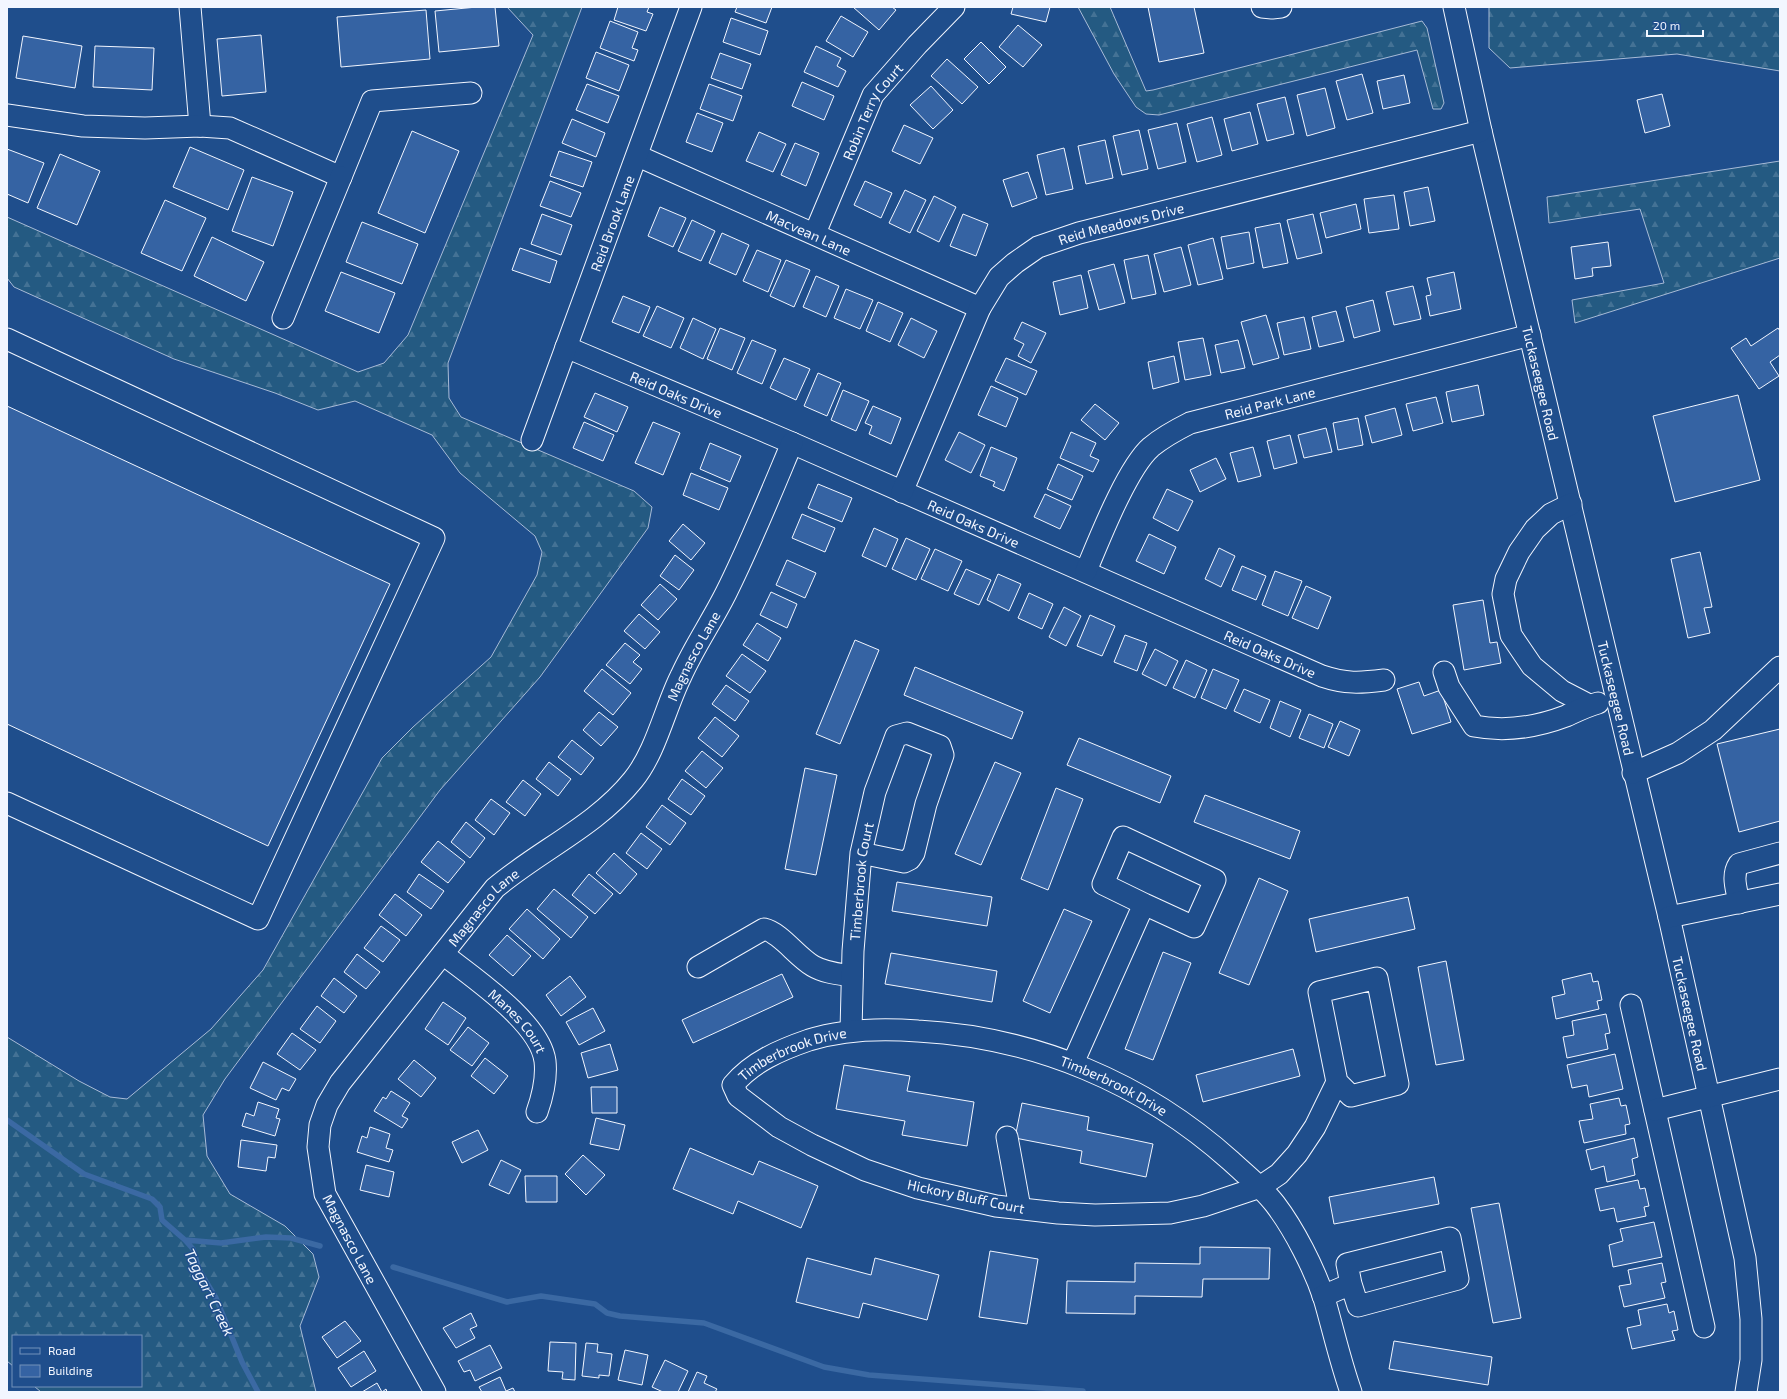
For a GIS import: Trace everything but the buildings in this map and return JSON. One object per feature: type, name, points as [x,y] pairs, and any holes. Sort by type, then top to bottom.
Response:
[{"type":"street","points":[[190,7],[200,126]]},
{"type":"street","name":"Reid Brook Lane","points":[[532,440],[638,156],[691,7]]},
{"type":"street","name":"Robin Terry Court","points":[[815,233],[873,95],[917,44],[954,7]]},
{"type":"street","points":[[1262,7],[1281,7]]},
{"type":"street","name":"Tuckaseegee Road","points":[[1454,7],[1481,131],[1571,504],[1633,773],[1669,917],[1745,1258],[1751,1319],[1750,1360],[1746,1392]]},
{"type":"street","points":[[283,318],[372,101],[471,93]]},
{"type":"street","points":[[7,115],[83,126],[145,128],[200,126],[230,128],[341,177]]},
{"type":"street","name":"Reid Meadows Drive","points":[[902,492],[980,308],[999,277],[1015,263],[1038,248],[1086,231],[1481,131]]},
{"type":"street","name":"Macvean Lane","points":[[638,156],[815,233],[980,308]]},
{"type":"street","name":"Reid Park Lane","points":[[1086,572],[1122,492],[1137,465],[1150,448],[1168,434],[1190,423],[1530,335]]},
{"type":"street","points":[[7,339],[434,538],[258,919],[7,803]]},
{"type":"street","name":"Reid Oaks Drive","points":[[566,347],[792,443],[1322,676],[1340,682],[1357,684],[1384,680]]},
{"type":"street","name":"Magnasco Lane","points":[[435,1392],[325,1194],[318,1147],[320,1125],[328,1105],[340,1083],[495,888],[518,869],[592,821],[612,804],[634,779],[653,744],[680,676],[726,593],[792,443]]},
{"type":"street","points":[[1571,504],[1551,514],[1535,529],[1519,552],[1506,579],[1503,594],[1511,635],[1532,666],[1562,690],[1589,705]]},
{"type":"street","points":[[1633,773],[1678,753],[1713,730],[1780,667]]},
{"type":"street","points":[[1444,672],[1449,687],[1474,726],[1493,729],[1529,727],[1566,716],[1589,705],[1617,700]]},
{"type":"street","name":"Timberbrook Court","points":[[851,1031],[852,976],[861,853],[875,792],[896,736],[907,733],[940,746],[943,750],[943,755],[926,804],[914,853],[910,859],[904,862],[861,853]]},
{"type":"street","points":[[1123,837],[1215,880],[1194,927],[1144,904],[1103,884],[1123,837]]},
{"type":"street","points":[[1739,903],[1735,881],[1735,870],[1739,864],[1780,853]]},
{"type":"street","points":[[1669,917],[1780,894]]},
{"type":"street","points":[[1073,1063],[1144,904]]},
{"type":"street","points":[[698,967],[764,928],[773,930],[792,949],[813,966],[828,972],[852,976]]},
{"type":"street","name":"Manes Court","points":[[443,954],[513,1010],[533,1032],[545,1060],[544,1093],[537,1112]]},
{"type":"street","points":[[1377,978],[1398,1084],[1351,1096],[1337,1082],[1319,992],[1377,978]]},
{"type":"street","points":[[1631,1005],[1704,1327]]},
{"type":"street","name":"Timberbrook Drive","points":[[733,1085],[744,1071],[779,1052],[820,1037],[851,1031],[883,1028],[946,1032],[978,1037],[1041,1052],[1073,1063],[1131,1091],[1168,1113],[1215,1147],[1260,1187],[1275,1204],[1288,1224],[1323,1296],[1351,1392]]},
{"type":"street","points":[[1655,1110],[1780,1079]]},
{"type":"street","name":"Hickory Bluff Court","points":[[733,1085],[738,1096],[779,1127],[865,1170],[918,1188],[996,1206],[1058,1213],[1095,1215],[1170,1213],[1203,1206],[1260,1187],[1279,1174],[1297,1154],[1315,1127],[1337,1082]]},
{"type":"street","points":[[1007,1137],[1020,1208]]},
{"type":"street","points":[[1450,1238],[1458,1279],[1358,1306],[1351,1284],[1347,1264],[1450,1238]]},
{"type":"street","points":[[1323,1296],[1351,1284]]},
{"type":"green space","points":[[507,7],[582,7],[448,363],[449,398],[461,417],[634,491],[652,507],[648,528],[540,677],[440,790],[225,1079],[203,1115],[207,1156],[230,1194],[285,1226],[313,1254],[319,1277],[300,1326],[316,1392],[41,1392],[35,1387],[142,1387],[142,1335],[12,1335],[12,1365],[7,1361],[7,1037],[79,1081],[110,1097],[127,1099],[211,1029],[263,970],[382,758],[413,727],[491,657],[537,575],[542,552],[535,536],[460,473],[432,435],[355,401],[318,410],[275,393],[174,359],[14,287],[7,278],[7,217],[358,372],[384,363],[408,335],[533,35]]},
{"type":"green space","points":[[1078,7],[1110,7],[1146,91],[1422,21],[1427,28],[1444,103],[1441,109],[1433,109],[1417,50],[1159,115],[1146,114],[1136,107],[1114,74]]},
{"type":"green space","points":[[1489,7],[1780,7],[1780,71],[1677,54],[1510,68],[1489,48]]},
{"type":"green space","points":[[1780,161],[1780,258],[1575,323],[1572,300],[1664,283],[1640,209],[1549,223],[1547,197]]},
{"type":"waterway","name":"Taggart Creek","points":[[7,1120],[84,1174],[152,1199],[160,1207],[162,1220],[193,1249],[199,1270],[216,1298],[242,1362],[258,1392]]},
{"type":"waterway","points":[[185,1240],[221,1243],[266,1237],[291,1238],[320,1246]]},
{"type":"waterway","points":[[393,1267],[507,1302],[541,1296],[595,1304],[607,1313],[620,1316],[704,1323],[824,1367],[869,1375],[1083,1391]]}]
